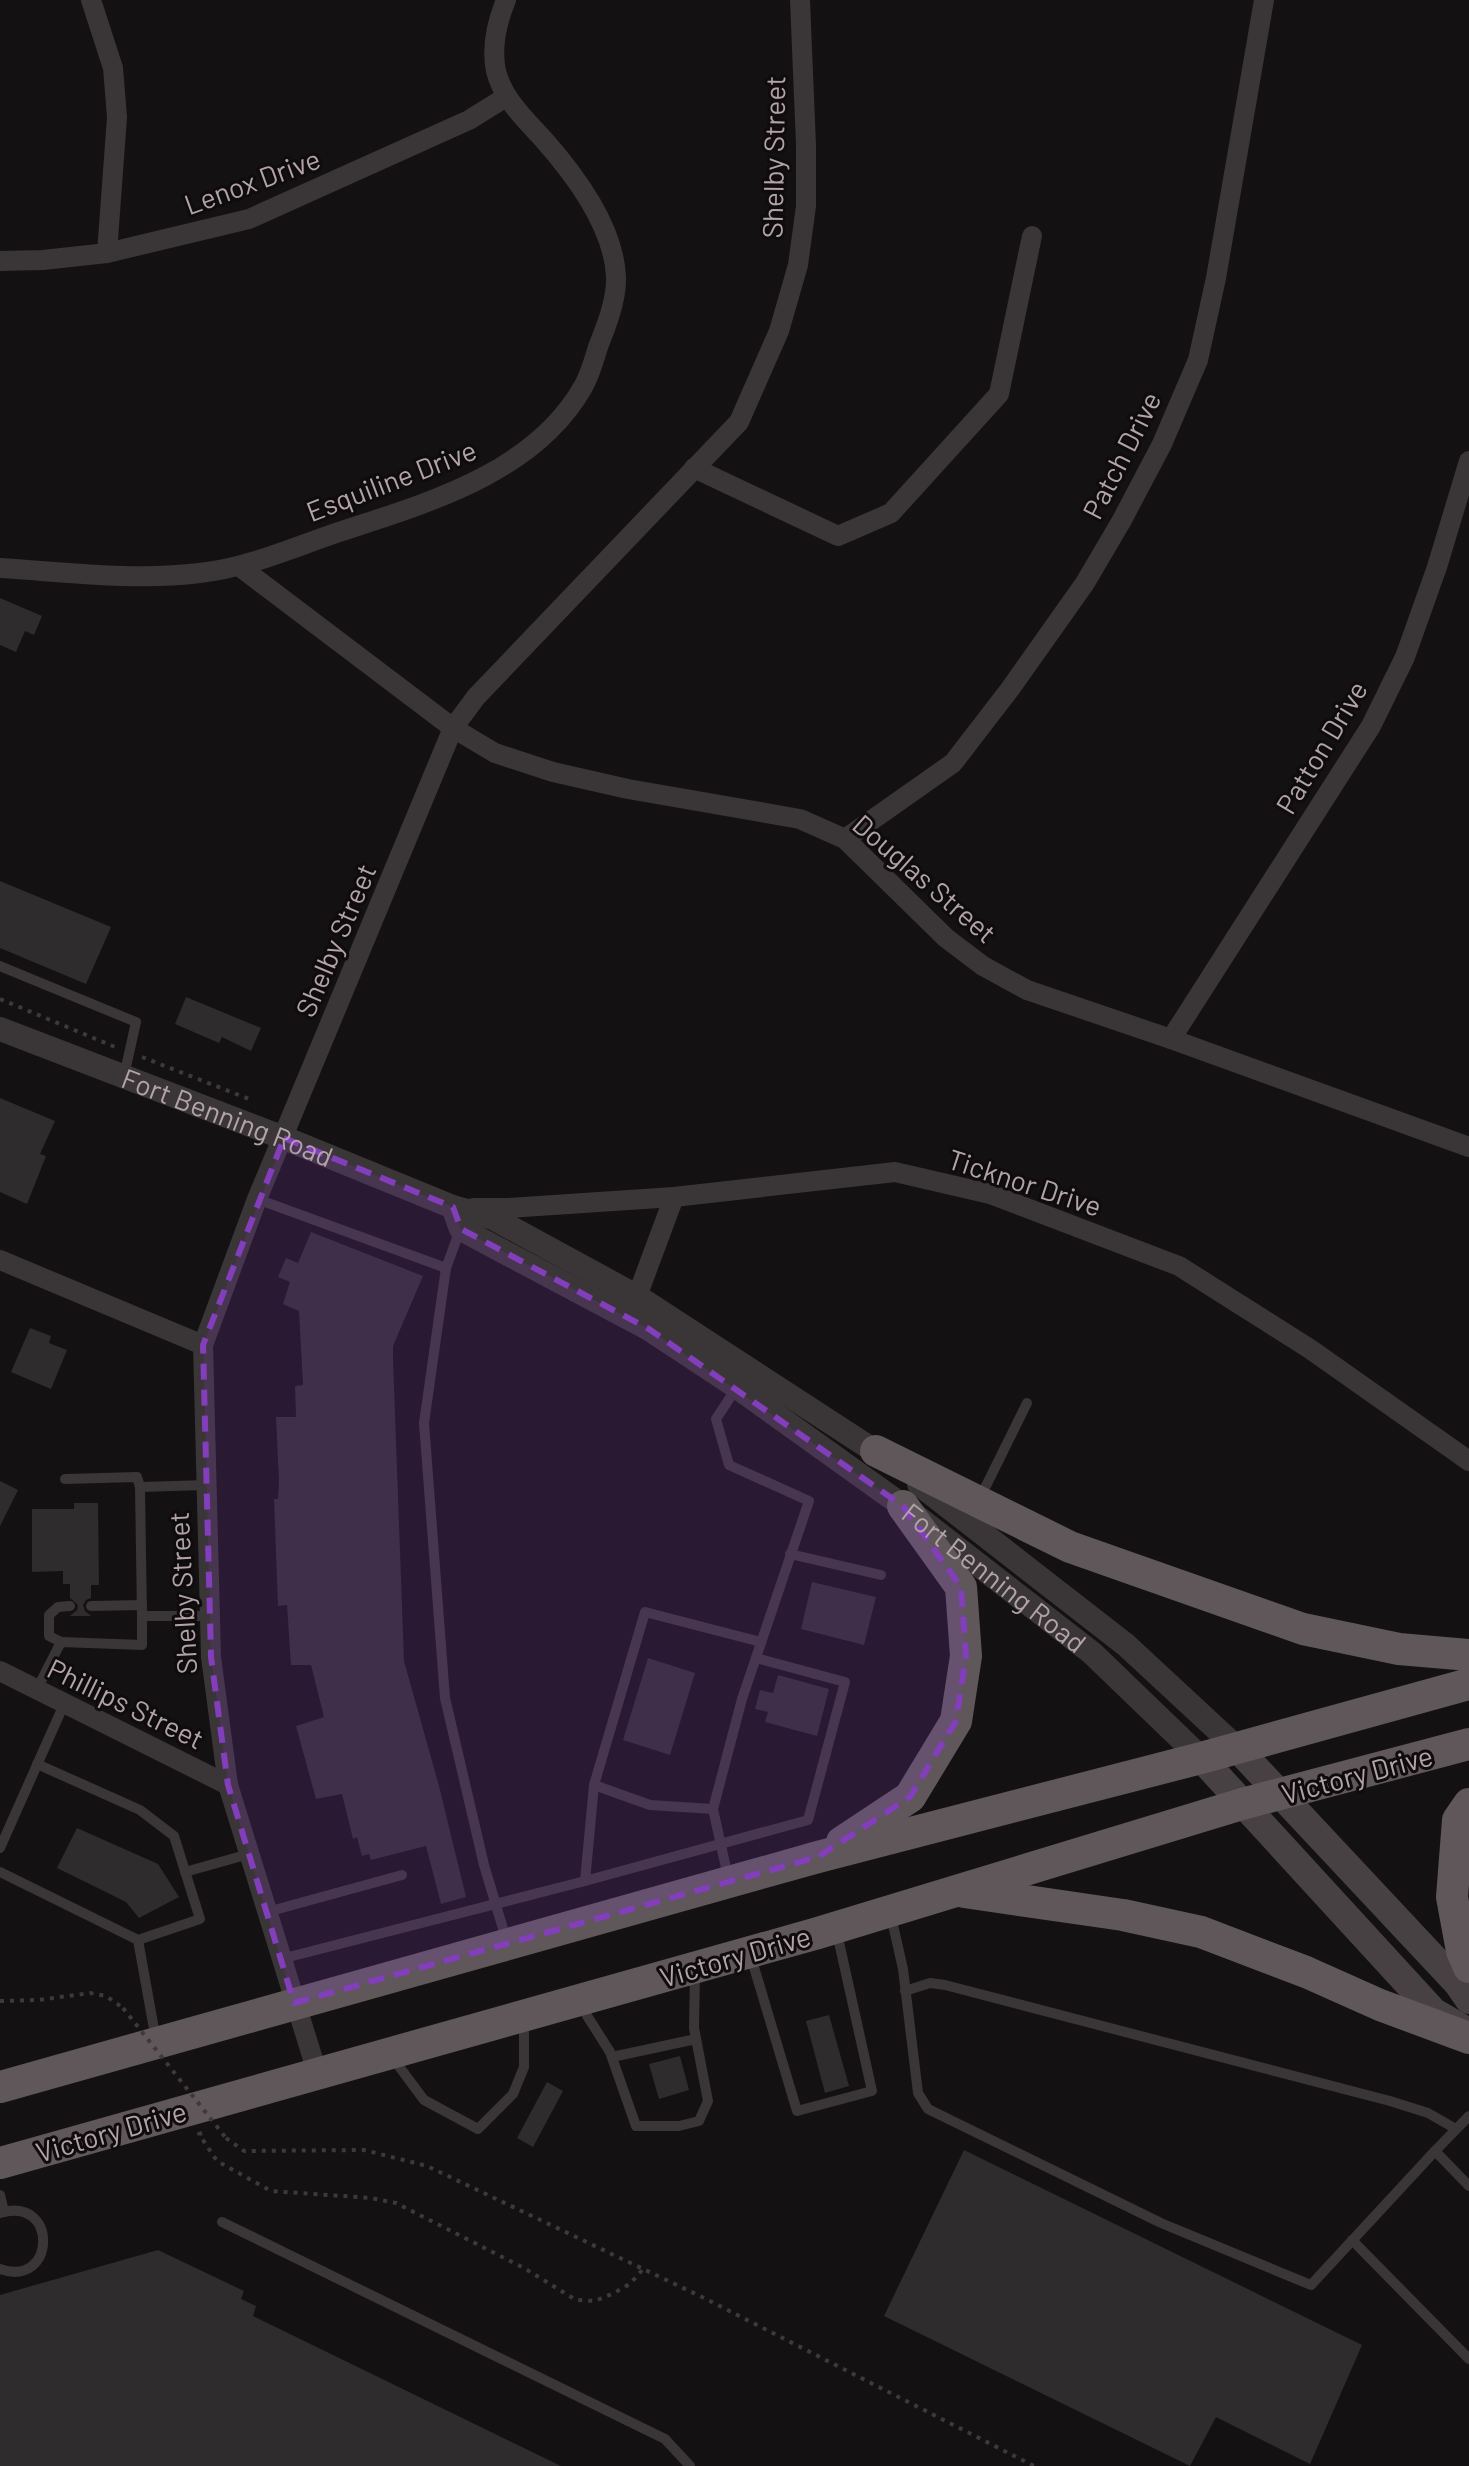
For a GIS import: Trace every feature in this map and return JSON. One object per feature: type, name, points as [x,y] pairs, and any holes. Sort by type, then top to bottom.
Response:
[{"type":"highway","points":[[876,1451],[1070,1547],[1303,1629],[1399,1649],[1469,1655]]},
{"type":"highway","points":[[818,1857],[910,1797],[956,1721],[966,1656],[961,1587],[903,1506]]},
{"type":"highway","name":"Victory Drive","points":[[0,2087],[818,1857],[1201,1758],[1469,1684]]},
{"type":"highway","name":"Victory Drive","points":[[0,2163],[750,1952],[1242,1804],[1469,1744]]},
{"type":"highway","points":[[1469,1804],[1458,1820],[1452,1897],[1462,1951],[1469,1967]]},
{"type":"highway","points":[[953,1891],[1123,1915],[1201,1932],[1469,2038]]},
{"type":"main road","name":"Fort Benning Road","points":[[1237,1748],[1458,1984],[1469,2000]]},
{"type":"main road","name":"Fort Benning Road","points":[[1201,1758],[1434,2012],[1469,2032]]},
{"type":"street","points":[[91,0],[113,68],[117,117],[107,253]]},
{"type":"street","name":"Esquiline Drive","points":[[0,568],[161,575],[201,573],[239,566],[423,504],[493,472],[547,433],[583,387],[607,324],[616,278],[606,234],[583,190],[506,97],[496,70],[494,41],[506,0]]},
{"type":"street","name":"Shelby Street","points":[[317,2072],[228,1785],[211,1657],[203,1345],[257,1199],[453,728],[476,697],[739,422],[779,331],[798,265],[806,191],[800,0]]},
{"type":"street","name":"Patch Drive","points":[[845,839],[953,763],[1085,583],[1162,444],[1198,360],[1216,278],[1264,0]]},
{"type":"street","name":"Lenox Drive","points":[[0,261],[107,253],[249,219],[469,120],[506,97]]},
{"type":"street","points":[[694,468],[838,536],[891,513],[999,394],[1032,236]]},
{"type":"street","name":"Patton Drive","points":[[1171,1039],[1371,726],[1405,657],[1437,567],[1469,461]]},
{"type":"street","name":"Douglas Street","points":[[239,566],[453,728],[495,753],[553,772],[628,789],[800,819],[845,839],[946,938],[983,966],[1027,990],[1469,1147]]},
{"type":"street","name":"Fort Benning Road","points":[[0,1029],[284,1138],[457,1218],[493,1218],[633,1308],[876,1451],[1126,1645],[1237,1748]]},
{"type":"street","name":"Ticknor Drive","points":[[457,1218],[508,1208],[674,1197],[895,1172],[990,1194],[1179,1266],[1310,1349],[1469,1461]]},
{"type":"street","points":[[633,1308],[674,1197]]},
{"type":"street","points":[[0,1260],[203,1345]]},
{"type":"street","name":"Fort Benning Road","points":[[633,1308],[903,1506],[1092,1653],[1201,1758]]},
{"type":"street","name":"Phillips Street","points":[[0,1671],[228,1785]]},
{"type":"lane","points":[[0,966],[136,1022],[123,1078]]},
{"type":"lane","points":[[257,1199],[446,1268]]},
{"type":"lane","points":[[457,1218],[446,1268],[424,1423],[444,1684],[480,1851],[507,1944]]},
{"type":"lane","points":[[729,1882],[713,1809],[742,1699],[809,1501],[729,1465],[716,1419],[737,1387]]},
{"type":"lane","points":[[978,1502],[1027,1403]]},
{"type":"lane","points":[[65,1479],[137,1477],[140,1487],[142,1645],[61,1642],[49,1636],[49,1615],[58,1607],[70,1606]]},
{"type":"lane","points":[[140,1487],[206,1485]]},
{"type":"lane","points":[[790,1554],[881,1575]]},
{"type":"lane","points":[[91,1606],[209,1616]]},
{"type":"lane","points":[[585,1881],[594,1785],[645,1612],[761,1642]]},
{"type":"lane","points":[[37,1689],[61,1642]]},
{"type":"lane","points":[[281,1959],[808,1820],[845,1682],[756,1658]]},
{"type":"lane","points":[[0,1848],[65,1702]]},
{"type":"lane","points":[[0,1872],[138,1940],[200,1919],[174,1836],[140,1810],[37,1764]]},
{"type":"lane","points":[[594,1785],[650,1805],[713,1809]]},
{"type":"lane","points":[[185,1872],[249,1854]]},
{"type":"lane","points":[[267,1912],[402,1875]]},
{"type":"lane","points":[[889,1911],[905,1991],[918,2093],[928,2109],[1161,2223],[1311,2285],[1469,2116]]},
{"type":"lane","points":[[750,1952],[797,2111],[872,2091],[836,1927]]},
{"type":"lane","points":[[138,1940],[157,2042]]},
{"type":"lane","points":[[577,2000],[612,2057],[636,2126],[679,2126],[699,2121],[708,2101],[696,2039],[695,1967]]},
{"type":"lane","points":[[905,1991],[930,1983],[945,1985],[1390,2101],[1428,2113],[1456,2129]]},
{"type":"lane","points":[[389,2052],[424,2100],[478,2129],[513,2094],[524,2067],[524,2014]]},
{"type":"lane","points":[[612,2057],[696,2039]]},
{"type":"lane","points":[[1435,2151],[1469,2186]]},
{"type":"lane","points":[[0,2195],[2,2213],[19,2211],[28,2214],[42,2229],[44,2239],[43,2249],[32,2266],[13,2273],[0,2269]]},
{"type":"lane","points":[[222,2222],[665,2439],[690,2466]]},
{"type":"lane","points":[[1352,2240],[1469,2359]]},
{"type":"path","points":[[228,1090],[251,1100]]},
{"type":"path","points":[[0,2001],[90,1993],[106,1996],[123,2008],[226,2138],[244,2151],[364,2150],[427,2166],[643,2269],[1034,2466]]},
{"type":"path","points":[[227,2126],[199,2134],[217,2161],[249,2181],[271,2191],[371,2198],[396,2203],[524,2268],[576,2300],[595,2301],[614,2293],[630,2284],[643,2269]]},
{"type":"highlighted area","points":[[284,1138],[453,1207],[461,1229],[649,1329],[903,1506],[961,1587],[966,1656],[956,1721],[910,1797],[818,1857],[294,2003],[228,1785],[211,1657],[203,1345]]},
{"type":"building","points":[[0,598],[42,616],[34,635],[25,631],[16,652],[0,645]]},
{"type":"building","points":[[0,881],[111,927],[86,984],[0,948]]},
{"type":"building","points":[[186,997],[261,1028],[251,1051],[222,1037],[219,1043],[175,1024]]},
{"type":"building","points":[[0,1098],[55,1121],[40,1154],[46,1156],[27,1204],[0,1192]]},
{"type":"building","points":[[311,1232],[423,1276],[393,1346],[393,1359],[404,1661],[466,1897],[441,1904],[426,1846],[371,1860],[369,1854],[362,1856],[357,1837],[353,1839],[342,1794],[316,1799],[296,1726],[324,1717],[311,1665],[291,1665],[287,1605],[278,1606],[274,1499],[278,1499],[279,1482],[276,1417],[296,1417],[295,1386],[303,1385],[299,1311],[283,1304],[290,1282],[278,1277],[286,1258],[298,1263]]},
{"type":"building","points":[[30,1328],[51,1336],[49,1343],[67,1350],[51,1389],[11,1372]]},
{"type":"building","points":[[0,1481],[18,1490],[0,1526]]},
{"type":"building","points":[[74,1503],[98,1503],[99,1585],[91,1585],[91,1598],[83,1605],[91,1616],[70,1616],[78,1605],[70,1598],[70,1584],[63,1584],[63,1571],[32,1572],[32,1509],[74,1509]]},
{"type":"building","points":[[812,1582],[876,1597],[864,1645],[801,1629]]},
{"type":"building","points":[[648,1658],[695,1673],[670,1755],[623,1740]]},
{"type":"building","points":[[778,1675],[829,1689],[817,1736],[765,1722],[768,1712],[755,1709],[760,1690],[773,1693]]},
{"type":"building","points":[[77,1828],[158,1864],[179,1897],[139,1918],[126,1902],[57,1868]]},
{"type":"building","points":[[829,2015],[849,2086],[825,2093],[806,2021]]},
{"type":"building","points":[[680,2056],[689,2090],[659,2099],[649,2064]]},
{"type":"building","points":[[547,2082],[563,2091],[533,2147],[517,2138]]},
{"type":"building","points":[[964,2150],[1362,2345],[1310,2464],[1216,2417],[1190,2466],[884,2316]]},
{"type":"building","points":[[158,2250],[244,2291],[241,2299],[256,2306],[253,2316],[561,2466],[0,2466],[0,2295]]}]
